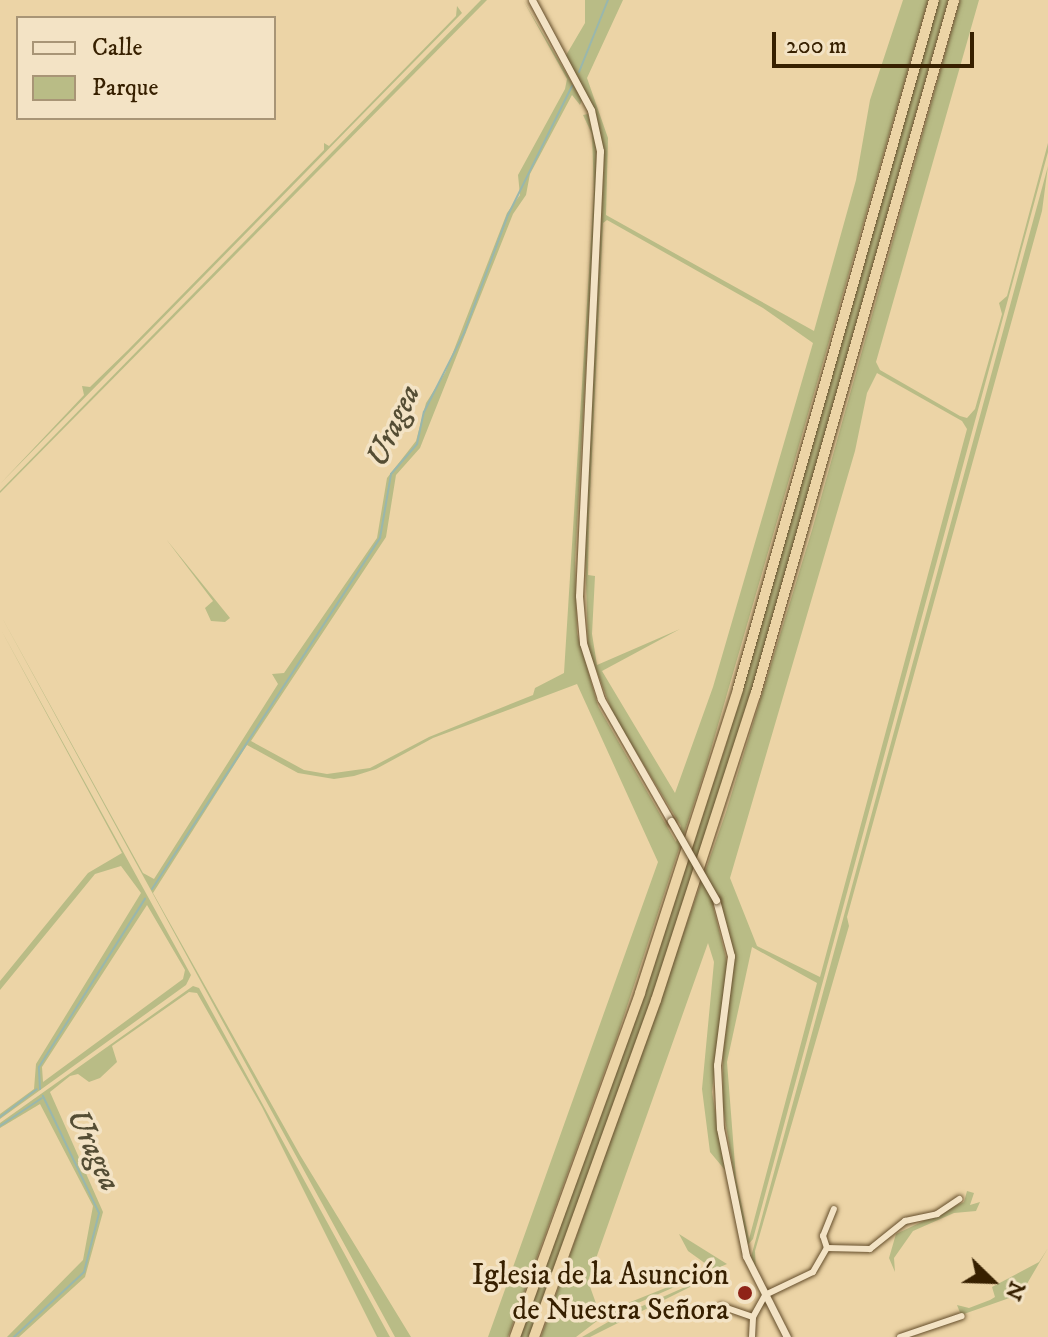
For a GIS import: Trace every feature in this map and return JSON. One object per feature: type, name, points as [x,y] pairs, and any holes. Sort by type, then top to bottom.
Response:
[{"type":"highway","points":[[515,1337],[640,993],[738,689],[934,0]]},
{"type":"highway","points":[[534,1337],[656,1000],[755,696],[954,0]]},
{"type":"street","points":[[532,0],[591,110],[600,151],[579,596],[583,643],[601,699],[716,900],[731,956],[717,1065],[719,1119],[742,1241],[787,1337]]},
{"type":"street","points":[[827,1248],[870,1249],[905,1221],[937,1214],[959,1199]]},
{"type":"street","points":[[752,1337],[753,1317],[765,1295],[813,1272],[827,1248],[823,1236],[834,1209]]},
{"type":"street","points":[[721,1306],[753,1317]]},
{"type":"street","points":[[900,1337],[962,1316]]},
{"type":"green space","points":[[481,0],[487,0],[0,493],[0,491]]},
{"type":"green space","points":[[523,0],[582,100],[580,105],[572,95],[530,174],[526,195],[513,214],[420,448],[396,475],[386,537],[251,741],[304,770],[327,774],[370,768],[429,737],[533,695],[535,688],[564,673],[594,192],[592,134],[583,115],[588,114],[596,147],[597,167],[575,561],[577,633],[598,706],[676,842],[681,826],[613,714],[588,648],[585,550],[604,165],[596,114],[565,57],[585,23],[585,0],[623,0],[587,78],[608,138],[606,215],[814,331],[856,180],[870,100],[903,0],[928,0],[705,770],[617,1037],[508,1337],[488,1337],[658,862],[577,684],[433,738],[376,769],[354,776],[334,779],[298,773],[247,745],[153,893],[300,1155],[411,1337],[395,1337],[0,614],[143,873],[154,879],[278,684],[272,674],[284,673],[377,538],[387,478],[416,441],[426,403],[445,373],[507,213],[520,195],[518,175],[565,89],[567,79]],"holes":[[[607,220],[763,308],[813,343],[713,687],[675,793],[602,671],[680,629],[597,665],[592,634],[595,576],[588,575],[589,516],[603,223]]]},
{"type":"green space","points":[[939,0],[948,0],[735,747],[653,997],[530,1337],[520,1337],[644,994],[726,745]]},
{"type":"green space","points":[[960,0],[979,0],[876,362],[880,370],[960,416],[967,418],[975,409],[1002,314],[999,303],[1007,296],[1048,143],[1048,152],[753,1239],[746,1247],[723,1107],[723,1054],[735,956],[718,893],[713,906],[727,962],[712,1092],[725,1170],[710,1152],[702,1089],[714,962],[708,943],[588,1281],[598,1309],[608,1311],[713,1269],[688,1251],[679,1234],[727,1264],[597,1321],[576,1337],[541,1337],[726,812],[812,530]],"holes":[[[877,373],[962,421],[967,429],[820,977],[757,946],[730,878],[855,451],[867,393]],[[752,947],[817,983],[749,1239],[736,1178],[727,1062]]]},
{"type":"green space","points":[[457,6],[462,13],[0,484],[84,395],[82,386],[90,387],[128,350],[324,150],[324,143],[329,146],[456,16]]},
{"type":"green space","points":[[1048,166],[1042,211],[847,917],[849,926],[755,1251],[756,1271],[751,1257]]},
{"type":"green space","points":[[166,539],[230,618],[225,622],[211,621],[205,608],[213,601]]},
{"type":"green space","points":[[0,628],[191,975],[186,985],[0,1119],[0,1114],[34,1089],[36,1064],[141,893],[121,866],[95,874],[0,990],[0,981],[88,873],[122,853]],"holes":[[[147,905],[185,970],[183,979],[43,1082],[42,1067]]]},
{"type":"green space","points":[[193,986],[199,988],[390,1337],[377,1337],[262,1107],[197,993],[189,992],[112,1046],[117,1062],[100,1078],[89,1082],[78,1074],[70,1076],[50,1092],[103,1212],[85,1277],[19,1337],[7,1337],[83,1260],[93,1206],[40,1104],[0,1128],[0,1123]]},
{"type":"green space","points":[[967,1191],[974,1193],[970,1205],[980,1202],[976,1211],[954,1213],[913,1231],[894,1258],[895,1272],[889,1258],[896,1234],[964,1202]]},
{"type":"green space","points":[[1048,1248],[1021,1294],[961,1315],[957,1305],[969,1308],[995,1297],[992,1287],[1039,1262]]},
{"type":"green space","points":[[726,1269],[590,1337],[582,1337],[615,1318]]},
{"type":"waterway","name":"Uragea","points":[[579,72],[608,0]]},
{"type":"waterway","name":"Uragea","points":[[152,889],[380,538],[391,474],[417,444],[424,412],[464,333],[508,215],[572,86]]},
{"type":"waterway","name":"Uragea","points":[[40,1089],[39,1067],[145,899]]},
{"type":"waterway","points":[[0,1117],[37,1089]]},
{"type":"waterway","name":"Uragea","points":[[14,1337],[84,1272],[99,1213],[43,1096]]},
{"type":"waterway","points":[[0,1126],[42,1098]]},
{"type":"place","name":"Iglesia de la Asunción de Nuestra Señora","points":[[745,1293]]}]
